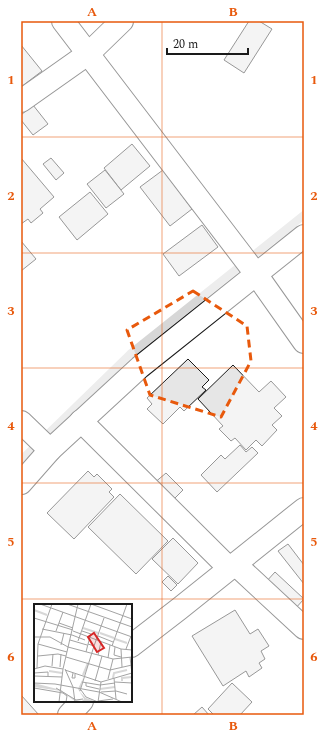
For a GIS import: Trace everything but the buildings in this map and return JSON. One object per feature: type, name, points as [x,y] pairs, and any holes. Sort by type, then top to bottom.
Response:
[{"type":"street","points":[[63,21],[89,53],[236,248],[304,342]]},
{"type":"street","points":[[21,101],[89,53],[122,21]]},
{"type":"street","points":[[21,483],[47,447],[81,421],[253,271],[304,236]]},
{"type":"street","points":[[81,421],[232,566],[304,628]]},
{"type":"street","points":[[21,422],[47,447]]},
{"type":"street","points":[[132,645],[304,509]]},
{"type":"street","points":[[69,715],[81,702]]},
{"type":"highlighted area","points":[[193,291],[247,326],[251,361],[221,417],[150,395],[127,330]]},
{"type":"waterway","points":[[21,460],[130,354],[304,215]]}]
